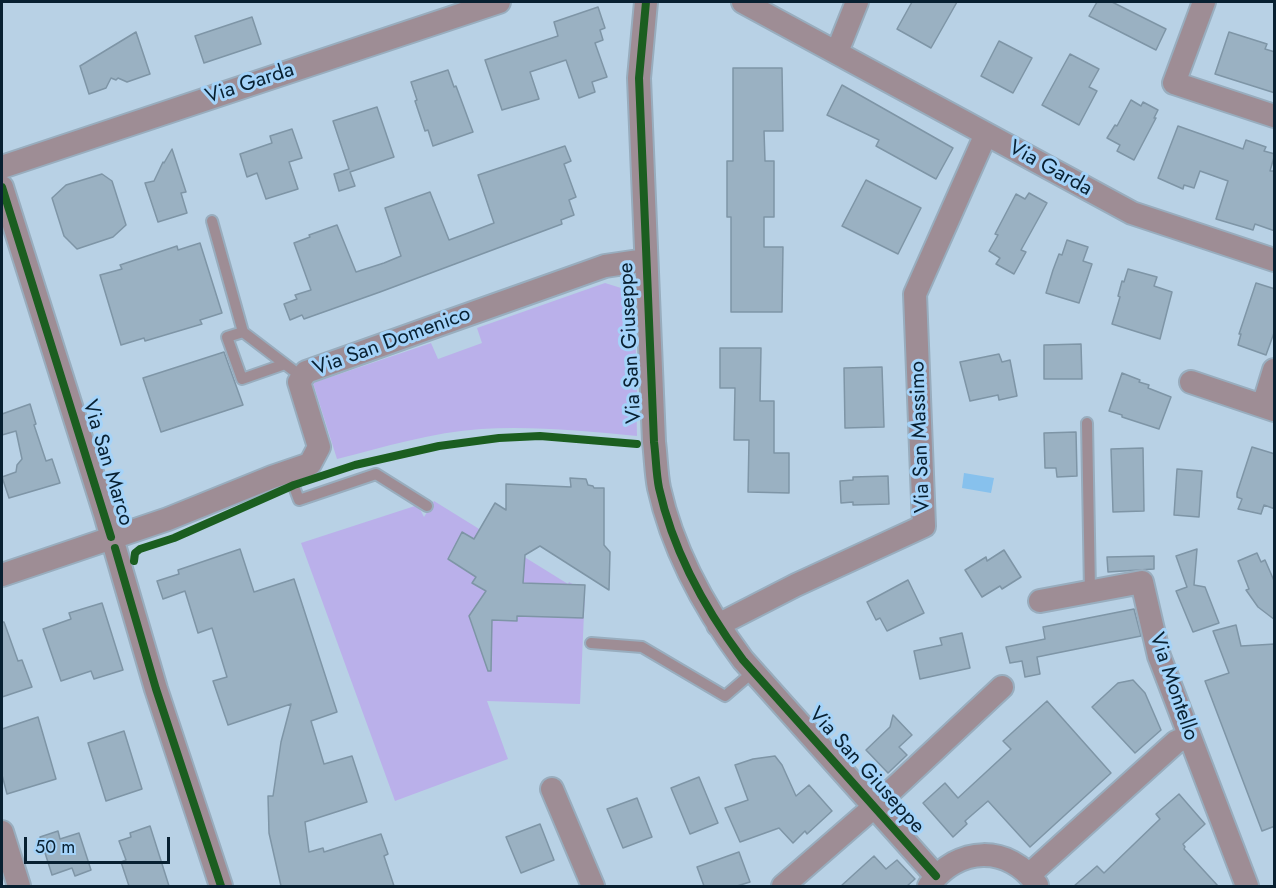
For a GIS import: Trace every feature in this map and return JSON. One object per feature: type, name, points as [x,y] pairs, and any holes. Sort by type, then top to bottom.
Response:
[{"type":"street","name":"Via Garda","points":[[2,167],[499,2]]},
{"type":"street","name":"Via San Giuseppe","points":[[646,2],[639,78],[654,442],[659,487],[671,528],[686,565],[718,625],[753,672],[875,806],[932,881],[953,863],[972,856],[993,856],[1013,862],[1034,880],[1176,742],[1189,736]]},
{"type":"street","name":"Via Garda","points":[[743,2],[1132,213],[1275,260]]},
{"type":"street","points":[[837,52],[857,2]]},
{"type":"street","points":[[1204,2],[1174,83],[1275,116]]},
{"type":"street","name":"Via San Massimo","points":[[718,625],[796,585],[924,526],[915,294],[986,134]]},
{"type":"street","name":"Via San Marco","points":[[2,187],[156,689],[221,886]]},
{"type":"street","name":"Via San Domenico","points":[[2,575],[168,519],[310,464],[319,447],[294,370],[306,372],[605,266],[646,260]]},
{"type":"street","points":[[1191,382],[1269,408],[1275,370]]},
{"type":"street","name":"Via Montello","points":[[1040,601],[1142,582],[1159,656],[1248,886]]},
{"type":"street","points":[[783,886],[875,806],[1002,687]]},
{"type":"street","points":[[552,789],[593,886]]},
{"type":"street","points":[[2,832],[19,886]]},
{"type":"lane","points":[[212,221],[243,332],[294,370]]},
{"type":"lane","points":[[243,332],[227,337],[242,379],[294,370]]},
{"type":"lane","points":[[1087,423],[1090,592]]},
{"type":"lane","points":[[288,471],[299,500],[376,474],[428,506]]},
{"type":"lane","points":[[591,643],[642,646],[725,696],[753,672]]},
{"type":"shaded area","points":[[605,283],[621,288],[632,323],[636,360],[637,436],[540,429],[481,429],[427,437],[337,459],[313,383],[431,343],[438,359],[482,343],[477,328]]},
{"type":"shaded area","points":[[434,501],[568,584],[569,582],[585,591],[580,704],[487,701],[508,759],[395,801],[301,543],[418,505],[424,517]]},
{"type":"water","points":[[964,473],[994,478],[991,493],[962,488]]},
{"type":"building","points":[[912,2],[957,2],[931,48],[897,29]]},
{"type":"building","points":[[1097,2],[1112,2],[1166,29],[1156,50],[1089,16]]},
{"type":"building","points":[[598,7],[605,28],[600,30],[603,40],[595,43],[607,77],[592,82],[595,92],[579,98],[566,60],[530,72],[539,99],[502,110],[485,60],[558,36],[554,22]]},
{"type":"building","points":[[252,17],[261,44],[204,63],[195,36]]},
{"type":"building","points":[[136,32],[150,74],[127,82],[111,78],[106,88],[89,94],[80,66]]},
{"type":"building","points":[[1229,32],[1267,44],[1265,49],[1275,52],[1275,93],[1215,74]]},
{"type":"building","points":[[999,41],[1032,58],[1013,93],[981,76]]},
{"type":"building","points":[[1070,54],[1099,69],[1089,87],[1097,91],[1079,125],[1042,105]]},
{"type":"building","points":[[733,68],[782,68],[783,131],[764,131],[765,161],[774,161],[774,217],[764,217],[764,247],[783,247],[782,312],[731,312],[731,217],[727,217],[727,161],[733,161]]},
{"type":"building","points":[[448,70],[473,132],[433,146],[428,130],[425,131],[411,82]]},
{"type":"building","points":[[842,85],[953,148],[936,179],[876,146],[879,140],[827,115]]},
{"type":"building","points":[[1131,100],[1141,106],[1143,102],[1158,110],[1134,160],[1117,151],[1120,145],[1107,138],[1115,125],[1117,126]]},
{"type":"building","points":[[377,107],[394,157],[350,172],[355,186],[339,191],[334,174],[349,169],[333,121]]},
{"type":"building","points":[[1178,126],[1243,149],[1246,140],[1266,147],[1264,151],[1275,154],[1270,171],[1275,171],[1275,231],[1255,224],[1253,230],[1216,219],[1228,181],[1200,171],[1194,188],[1184,185],[1183,189],[1158,178]]},
{"type":"building","points":[[292,129],[302,158],[289,162],[298,189],[266,199],[257,173],[247,177],[240,154],[272,143],[270,136]]},
{"type":"building","points":[[565,146],[571,161],[564,164],[576,197],[569,200],[574,215],[561,220],[562,224],[304,319],[302,315],[290,320],[284,304],[297,299],[295,295],[311,290],[294,243],[337,225],[356,272],[384,263],[401,256],[385,208],[430,192],[449,240],[494,223],[478,175]]},
{"type":"building","points":[[172,149],[186,192],[181,193],[187,213],[158,222],[145,183],[154,181]]},
{"type":"building","points":[[102,174],[112,181],[126,225],[113,237],[77,249],[64,236],[52,198],[66,185]]},
{"type":"building","points":[[866,180],[921,208],[898,254],[842,226]]},
{"type":"building","points":[[1029,193],[1047,203],[1021,250],[1026,252],[1014,274],[996,264],[1000,258],[989,251],[998,235],[995,234],[1016,194],[1025,199]]},
{"type":"building","points":[[1067,240],[1088,247],[1083,261],[1092,264],[1079,303],[1046,293],[1059,254],[1062,255]]},
{"type":"building","points":[[200,243],[222,313],[200,320],[202,324],[145,341],[144,338],[121,345],[100,275],[122,269],[120,265],[177,246],[178,250]]},
{"type":"building","points":[[1128,269],[1157,277],[1154,286],[1172,292],[1160,339],[1112,324],[1122,281],[1124,282]]},
{"type":"building","points":[[1256,283],[1275,289],[1275,330],[1266,355],[1238,345],[1241,334],[1239,334]]},
{"type":"building","points":[[1081,344],[1082,379],[1044,379],[1044,345]]},
{"type":"building","points":[[720,348],[761,348],[760,401],[774,401],[774,453],[789,453],[789,493],[748,492],[749,440],[734,440],[735,388],[720,388]]},
{"type":"building","points":[[224,352],[243,405],[161,432],[143,378]]},
{"type":"building","points":[[999,354],[1002,362],[1010,360],[1017,396],[999,400],[998,395],[970,401],[960,362]]},
{"type":"building","points":[[882,367],[884,427],[845,428],[844,368]]},
{"type":"building","points":[[1122,373],[1149,385],[1148,388],[1171,397],[1159,429],[1109,411]]},
{"type":"building","points":[[30,404],[36,424],[34,425],[46,461],[52,459],[60,483],[9,498],[2,477],[16,472],[17,465],[22,459],[16,431],[2,435],[2,414]]},
{"type":"building","points":[[1076,432],[1077,476],[1057,477],[1056,468],[1045,468],[1044,433]]},
{"type":"building","points":[[1252,447],[1275,454],[1275,509],[1264,505],[1261,514],[1238,509],[1242,499],[1237,497],[1237,493]]},
{"type":"building","points":[[1143,448],[1144,511],[1113,512],[1111,449]]},
{"type":"building","points":[[1177,469],[1202,471],[1199,517],[1174,515]]},
{"type":"building","points":[[888,476],[889,504],[841,503],[840,481],[853,480],[853,477]]},
{"type":"building","points":[[570,478],[586,479],[588,485],[594,488],[604,488],[604,545],[610,552],[609,590],[540,546],[525,555],[523,583],[585,585],[583,618],[517,616],[517,621],[492,620],[491,671],[488,671],[469,616],[486,591],[472,583],[476,577],[448,559],[462,532],[474,539],[495,503],[506,510],[506,484],[571,487]]},
{"type":"building","points":[[240,549],[254,592],[294,579],[337,712],[311,721],[324,764],[352,756],[367,802],[305,822],[309,852],[323,848],[324,852],[381,834],[388,854],[384,856],[394,886],[281,886],[269,833],[268,796],[273,796],[281,742],[291,704],[228,725],[213,681],[227,677],[212,628],[198,633],[185,591],[163,599],[157,581],[179,574],[178,570]]},
{"type":"building","points":[[1197,549],[1194,585],[1205,587],[1219,623],[1193,632],[1176,591],[1187,587],[1176,556]]},
{"type":"building","points":[[1004,550],[1021,577],[1002,589],[1000,586],[982,597],[965,570],[986,557],[987,561]]},
{"type":"building","points":[[1257,553],[1261,562],[1265,560],[1275,583],[1275,620],[1258,607],[1246,590],[1249,589],[1238,561]]},
{"type":"building","points":[[1154,556],[1154,569],[1108,572],[1107,557]]},
{"type":"building","points":[[908,580],[924,613],[887,631],[880,618],[876,620],[867,602]]},
{"type":"building","points":[[102,603],[123,670],[94,679],[91,671],[61,681],[43,629],[71,619],[69,613]]},
{"type":"building","points":[[1134,609],[1141,636],[1037,657],[1040,674],[1025,677],[1022,661],[1010,663],[1006,647],[1045,639],[1043,627]]},
{"type":"building","points":[[2,622],[4,622],[18,661],[22,660],[32,687],[2,697]]},
{"type":"building","points":[[1236,625],[1241,646],[1275,644],[1275,826],[1262,831],[1205,681],[1229,673],[1213,631]]},
{"type":"building","points":[[962,633],[970,668],[920,679],[914,651],[942,645],[940,638]]},
{"type":"building","points":[[1133,680],[1145,693],[1161,730],[1135,753],[1092,707],[1118,683]]},
{"type":"building","points":[[1047,701],[1111,773],[1030,847],[988,801],[965,821],[967,824],[953,837],[923,803],[945,783],[958,798],[1011,749],[1003,741]]},
{"type":"building","points":[[893,715],[912,735],[899,747],[907,755],[888,773],[866,750],[890,727]]},
{"type":"building","points":[[38,717],[56,779],[7,794],[2,775],[2,729]]},
{"type":"building","points":[[124,731],[142,789],[106,801],[88,743]]},
{"type":"building","points":[[775,756],[782,765],[796,796],[809,785],[832,811],[807,834],[805,831],[793,843],[779,828],[740,842],[725,808],[748,800],[735,765],[753,759]]},
{"type":"building","points":[[699,777],[718,823],[690,834],[671,788]]},
{"type":"building","points":[[1179,794],[1205,824],[1183,844],[1184,849],[1218,886],[1074,886],[1097,866],[1104,873],[1160,819],[1156,814]]},
{"type":"building","points":[[637,798],[652,837],[623,848],[607,809]]},
{"type":"building","points":[[540,824],[554,860],[521,873],[506,837]]},
{"type":"building","points":[[150,826],[169,886],[129,886],[121,862],[126,860],[119,841],[131,837],[130,833]]},
{"type":"building","points":[[58,831],[60,839],[79,833],[91,870],[75,876],[72,868],[52,875],[40,837]]},
{"type":"building","points":[[739,852],[750,882],[737,886],[704,886],[697,867]]},
{"type":"building","points":[[874,856],[886,869],[897,860],[915,879],[907,886],[841,886]]},
{"type":"cycle path","points":[[646,2],[639,78],[654,442],[658,482],[665,511],[682,557],[703,600],[743,660],[936,876]]},
{"type":"cycle path","points":[[2,187],[111,537]]},
{"type":"cycle path","points":[[134,561],[135,553],[140,549],[174,538],[294,485],[355,465],[439,446],[499,438],[540,436],[637,444]]},
{"type":"cycle path","points":[[115,548],[156,689],[221,886]]}]
